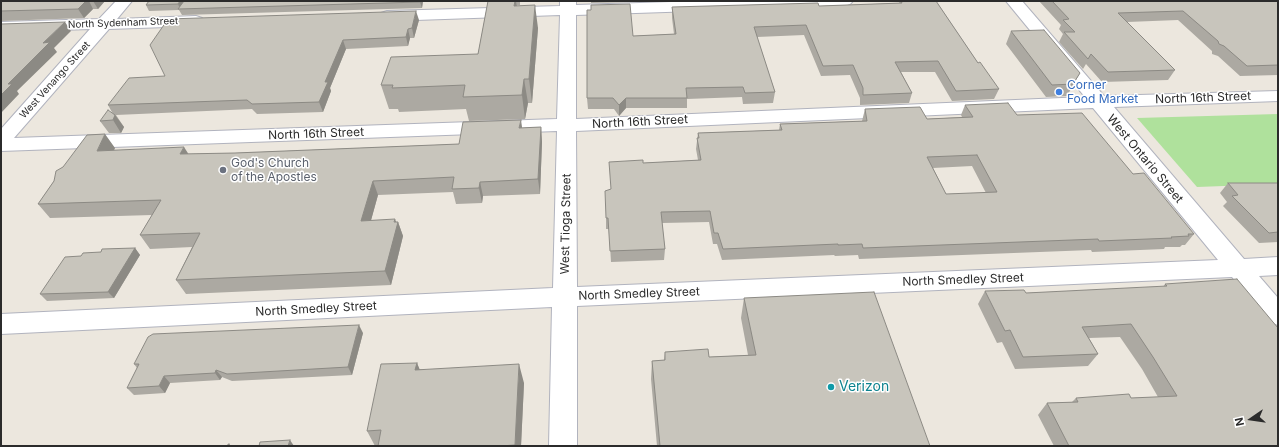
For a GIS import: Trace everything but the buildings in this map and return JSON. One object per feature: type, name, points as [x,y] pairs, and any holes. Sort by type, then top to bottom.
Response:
[{"type":"street","name":"West Venango Street","points":[[1,141],[124,1]]},
{"type":"street","points":[[370,16],[568,6],[845,1]]},
{"type":"street","name":"West Ontario Street","points":[[1014,1],[1097,102],[1278,315]]},
{"type":"street","name":"West Tioga Street","points":[[563,446],[566,297],[568,6]]},
{"type":"street","name":"North Sydenham Street","points":[[1,27],[207,21]]},
{"type":"street","name":"North 16th Street","points":[[1,145],[567,125],[1097,102],[1278,96]]},
{"type":"street","name":"North Smedley Street","points":[[1,324],[566,297],[1278,266]]},
{"type":"green space","points":[[1278,114],[1278,184],[1197,187],[1137,118]]},
{"type":"place","name":"Corner Food Market","points":[[1059,92]]},
{"type":"place","name":"God's Church of the Apostles","points":[[223,170]]},
{"type":"place","name":"Verizon","points":[[831,387]]}]
